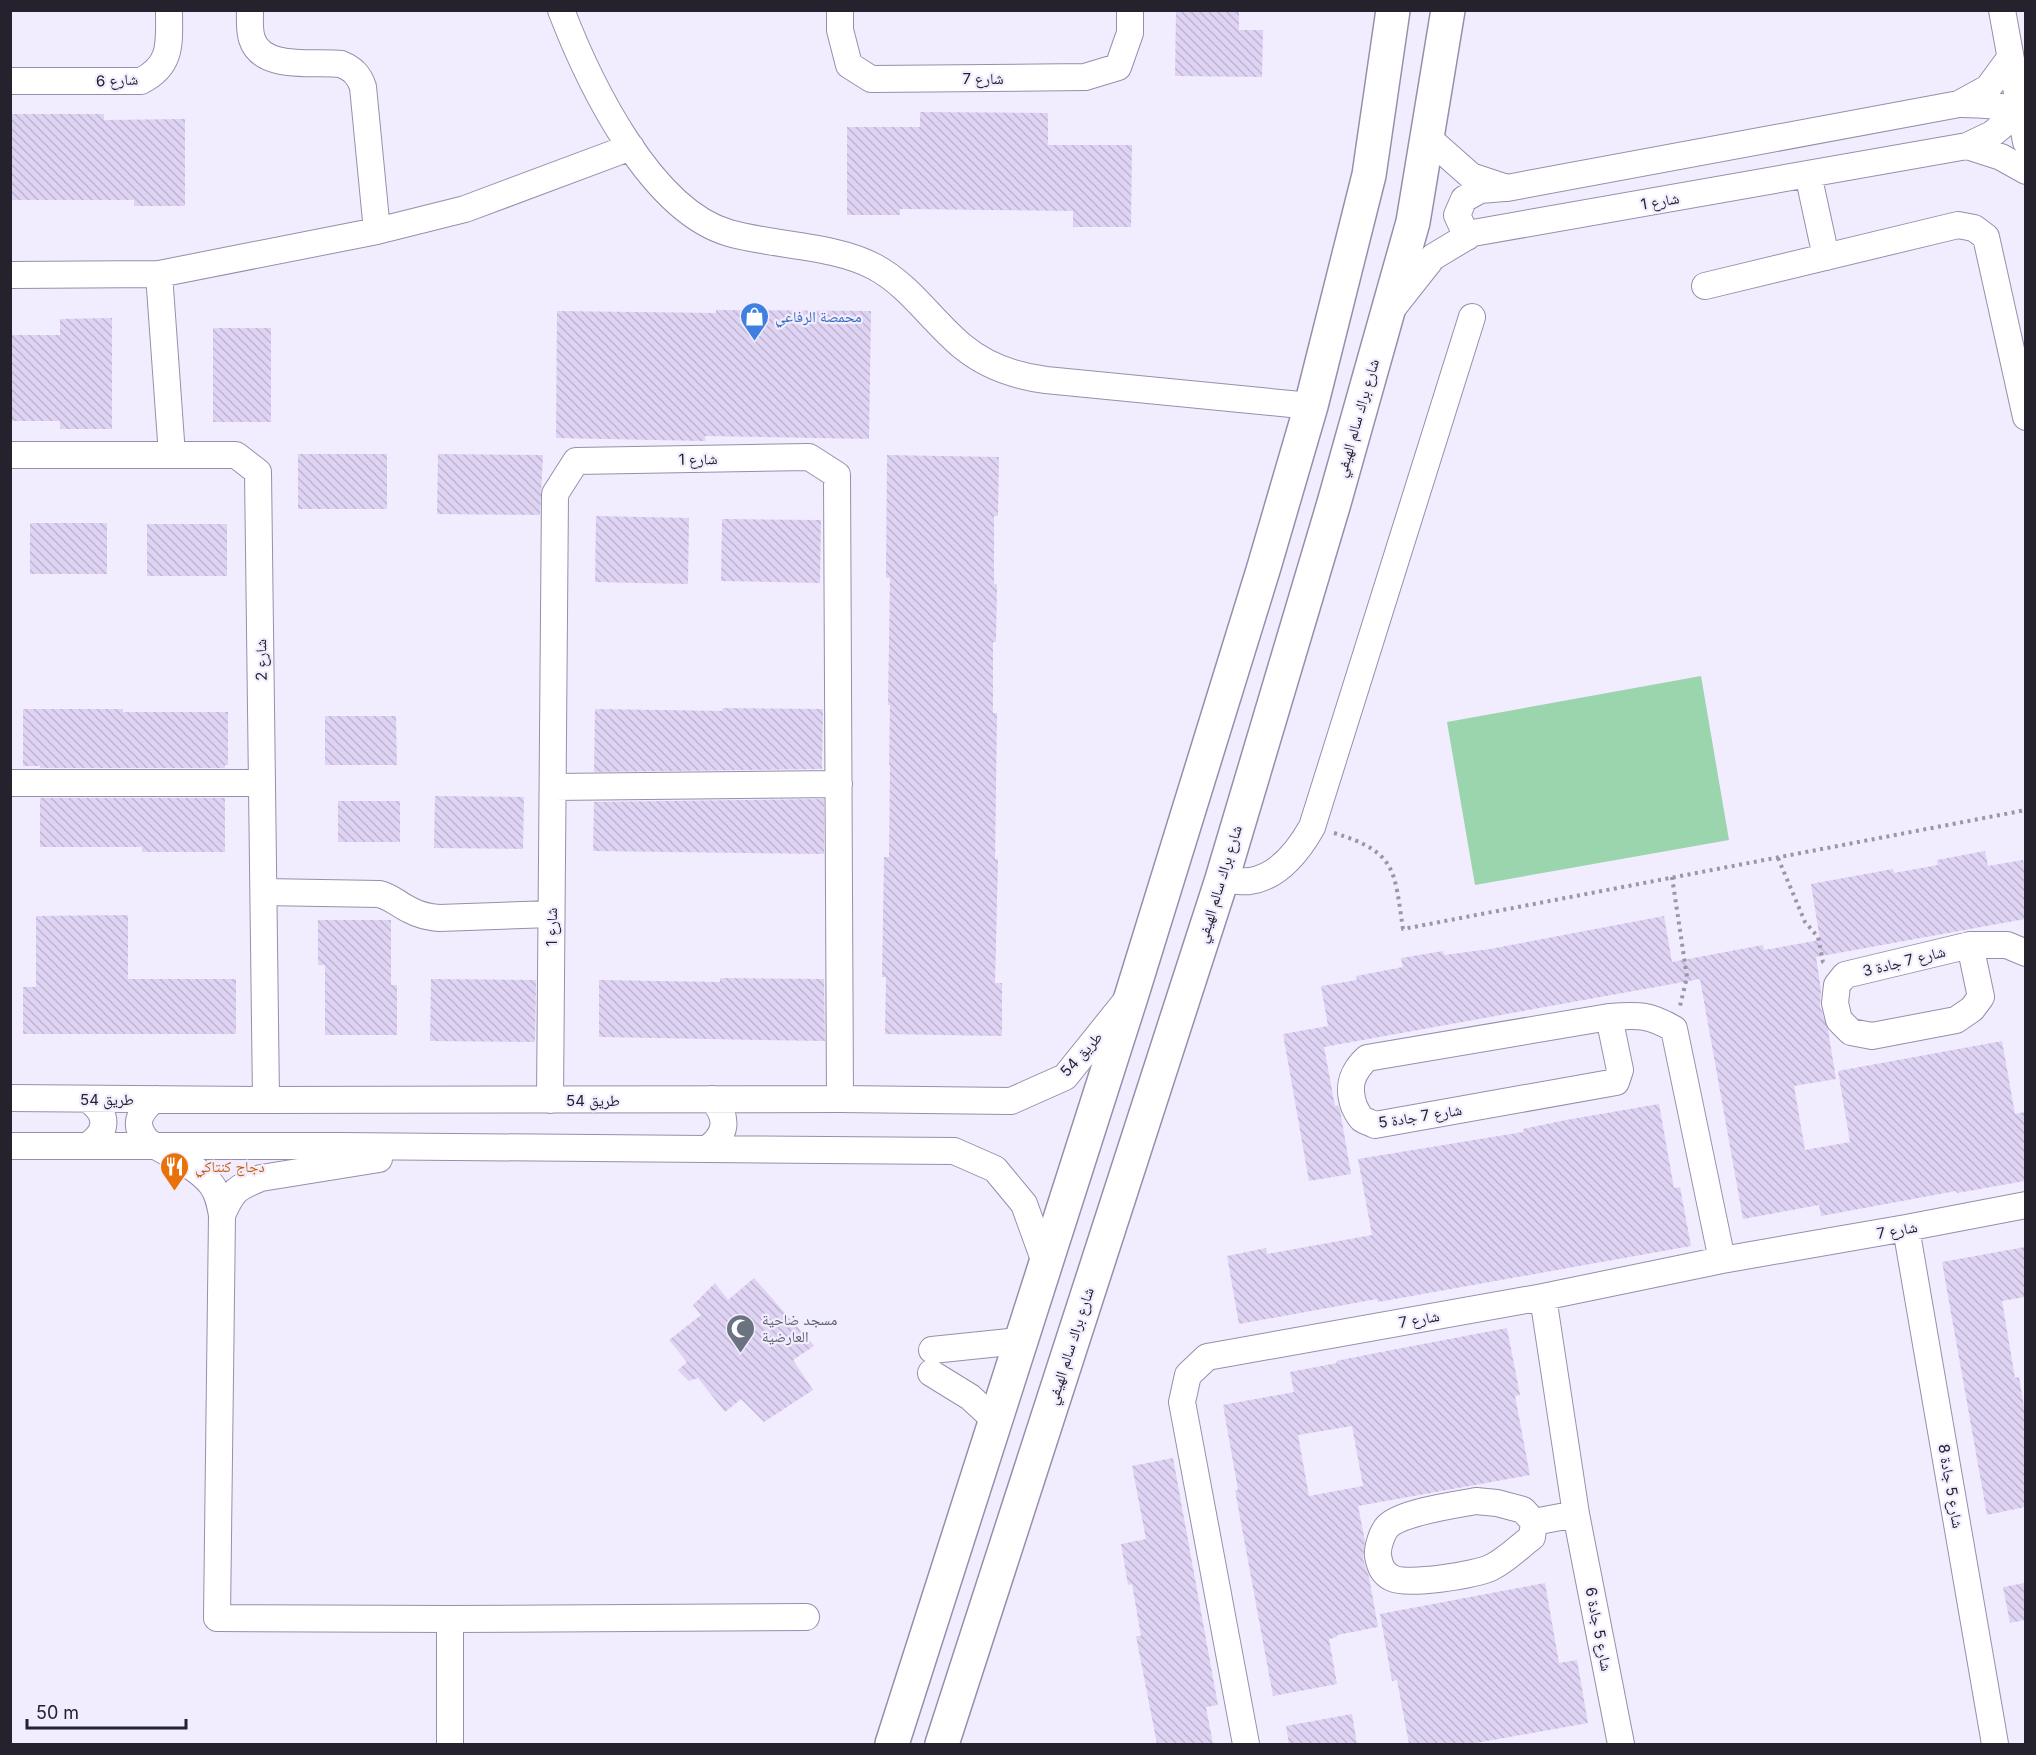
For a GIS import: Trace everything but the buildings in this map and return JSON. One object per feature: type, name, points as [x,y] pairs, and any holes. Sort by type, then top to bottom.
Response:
[{"type":"main road","points":[[892,1744],[1019,1341],[1046,1265],[1132,994],[1264,567],[1311,406],[1370,175],[1393,10]]},
{"type":"main road","name":"شارع براك سالم الهيفي","points":[[942,1744],[1222,879],[1334,503],[1413,222],[1448,10]]},
{"type":"main road","points":[[1288,484],[1296,495],[1307,503],[1320,505],[1334,503]]},
{"type":"main road","points":[[1264,567],[1277,563],[1290,564],[1302,572],[1309,583]]},
{"type":"main road","points":[[941,1587],[949,1598],[961,1604],[974,1605],[987,1600]]},
{"type":"main road","points":[[925,1642],[939,1638],[952,1642],[963,1652],[968,1665]]},
{"type":"street","name":"شارع 6","points":[[10,81],[141,81],[161,67],[167,56],[169,10]]},
{"type":"street","points":[[250,10],[252,39],[261,54],[278,61],[341,64],[349,67],[361,80],[377,231]]},
{"type":"street","points":[[561,10],[600,95],[631,147],[659,185],[678,205],[701,221],[727,232],[838,254],[874,267],[905,289],[977,357],[1010,373],[1046,380],[1311,406]]},
{"type":"street","name":"شارع 7","points":[[840,10],[840,30],[849,65],[871,79],[883,79],[1085,77],[1118,67],[1130,33],[1130,10]]},
{"type":"street","points":[[2002,10],[2025,142]]},
{"type":"street","points":[[1959,104],[1988,88],[2010,58]]},
{"type":"street","points":[[1467,237],[1457,215],[1464,199],[1480,190],[1507,188],[1959,104],[1985,104],[2020,111]]},
{"type":"street","name":"شارع 1","points":[[1386,316],[1433,257],[1473,234],[1967,147],[1992,134],[2020,111]]},
{"type":"street","points":[[1427,137],[1471,176],[1507,188]]},
{"type":"street","points":[[10,275],[159,274],[377,231],[465,209],[631,147]]},
{"type":"street","name":"شارع 1","points":[[1967,147],[2001,157],[2025,171]]},
{"type":"street","points":[[1808,174],[1826,257]]},
{"type":"street","points":[[1705,286],[1958,225],[1974,228],[1986,237],[2025,417]]},
{"type":"street","points":[[159,274],[172,455]]},
{"type":"street","points":[[1222,879],[1250,881],[1262,878],[1294,854],[1312,827],[1472,316]]},
{"type":"street","name":"شارع 2","points":[[10,455],[236,455],[258,472],[266,1100]]},
{"type":"street","name":"شارع 1","points":[[550,1100],[555,494],[576,461],[809,457],[837,475],[840,1099]]},
{"type":"street","points":[[10,783],[262,783]]},
{"type":"street","points":[[553,787],[839,784]]},
{"type":"street","points":[[264,892],[379,894],[389,897],[420,915],[438,918],[551,914]]},
{"type":"street","name":"شارع 7 جادة 3","points":[[1970,945],[1981,997],[1972,1009],[1956,1020],[1872,1036],[1851,1032],[1839,1020],[1836,1003],[1837,986],[1845,975],[1970,945],[2007,945],[2025,953]]},
{"type":"street","name":"طريق 54","points":[[10,1098],[1011,1101],[1065,1077],[1132,994]]},
{"type":"street","name":"شارع 7 جادة 5","points":[[1609,1017],[1620,1070],[1616,1082],[1375,1125],[1362,1119],[1356,1111],[1351,1095],[1351,1081],[1357,1067],[1367,1058],[1609,1017],[1636,1015],[1655,1018],[1674,1029]]},
{"type":"street","points":[[1674,1029],[1722,1260]]},
{"type":"street","points":[[707,1149],[716,1142],[723,1131],[724,1119],[720,1108],[712,1099]]},
{"type":"street","points":[[87,1146],[97,1140],[103,1129],[103,1118],[98,1107],[89,1100]]},
{"type":"street","points":[[156,1100],[145,1106],[139,1117],[142,1135],[146,1140],[187,1164],[211,1184],[218,1195],[222,1215],[217,1618],[806,1617]]},
{"type":"street","points":[[10,1146],[954,1151],[995,1169],[1024,1204],[1046,1265]]},
{"type":"street","points":[[222,1215],[231,1195],[244,1185],[261,1178],[462,1147]]},
{"type":"street","name":"شارع 7","points":[[1246,1744],[1182,1402],[1188,1375],[1207,1357],[1543,1297],[1722,1260],[2025,1205]]},
{"type":"street","name":"شارع 5 جادة 8","points":[[1906,1228],[1995,1744]]},
{"type":"street","name":"شارع 5 جادة 6","points":[[1543,1297],[1576,1514],[1620,1744]]},
{"type":"street","points":[[994,1420],[932,1362],[1019,1341]]},
{"type":"street","points":[[1476,1501],[1497,1503],[1523,1510],[1534,1522],[1532,1537],[1491,1568],[1466,1575],[1424,1581],[1394,1579],[1381,1569],[1377,1549],[1387,1527],[1412,1514],[1476,1501]]},
{"type":"street","points":[[1534,1522],[1576,1514]]},
{"type":"street","points":[[450,1619],[450,1744]]},
{"type":"path","points":[[1312,827],[1359,841],[1375,850],[1384,859],[1395,881],[1403,929],[2025,810]]},
{"type":"path","points":[[1778,857],[1805,922],[1818,937],[1823,962],[1845,975]]},
{"type":"path","points":[[1672,877],[1687,977],[1674,1029]]},
{"type":"green space","points":[[1701,676],[1729,840],[1475,885],[1447,722]]},
{"type":"place","name":"محمصة الرفاعي","points":[[754,342]]},
{"type":"place","name":"دجاج كنتاكي","points":[[174,1192]]},
{"type":"place","name":"مسجد ضاحية العارضية","points":[[741,1354]]}]
